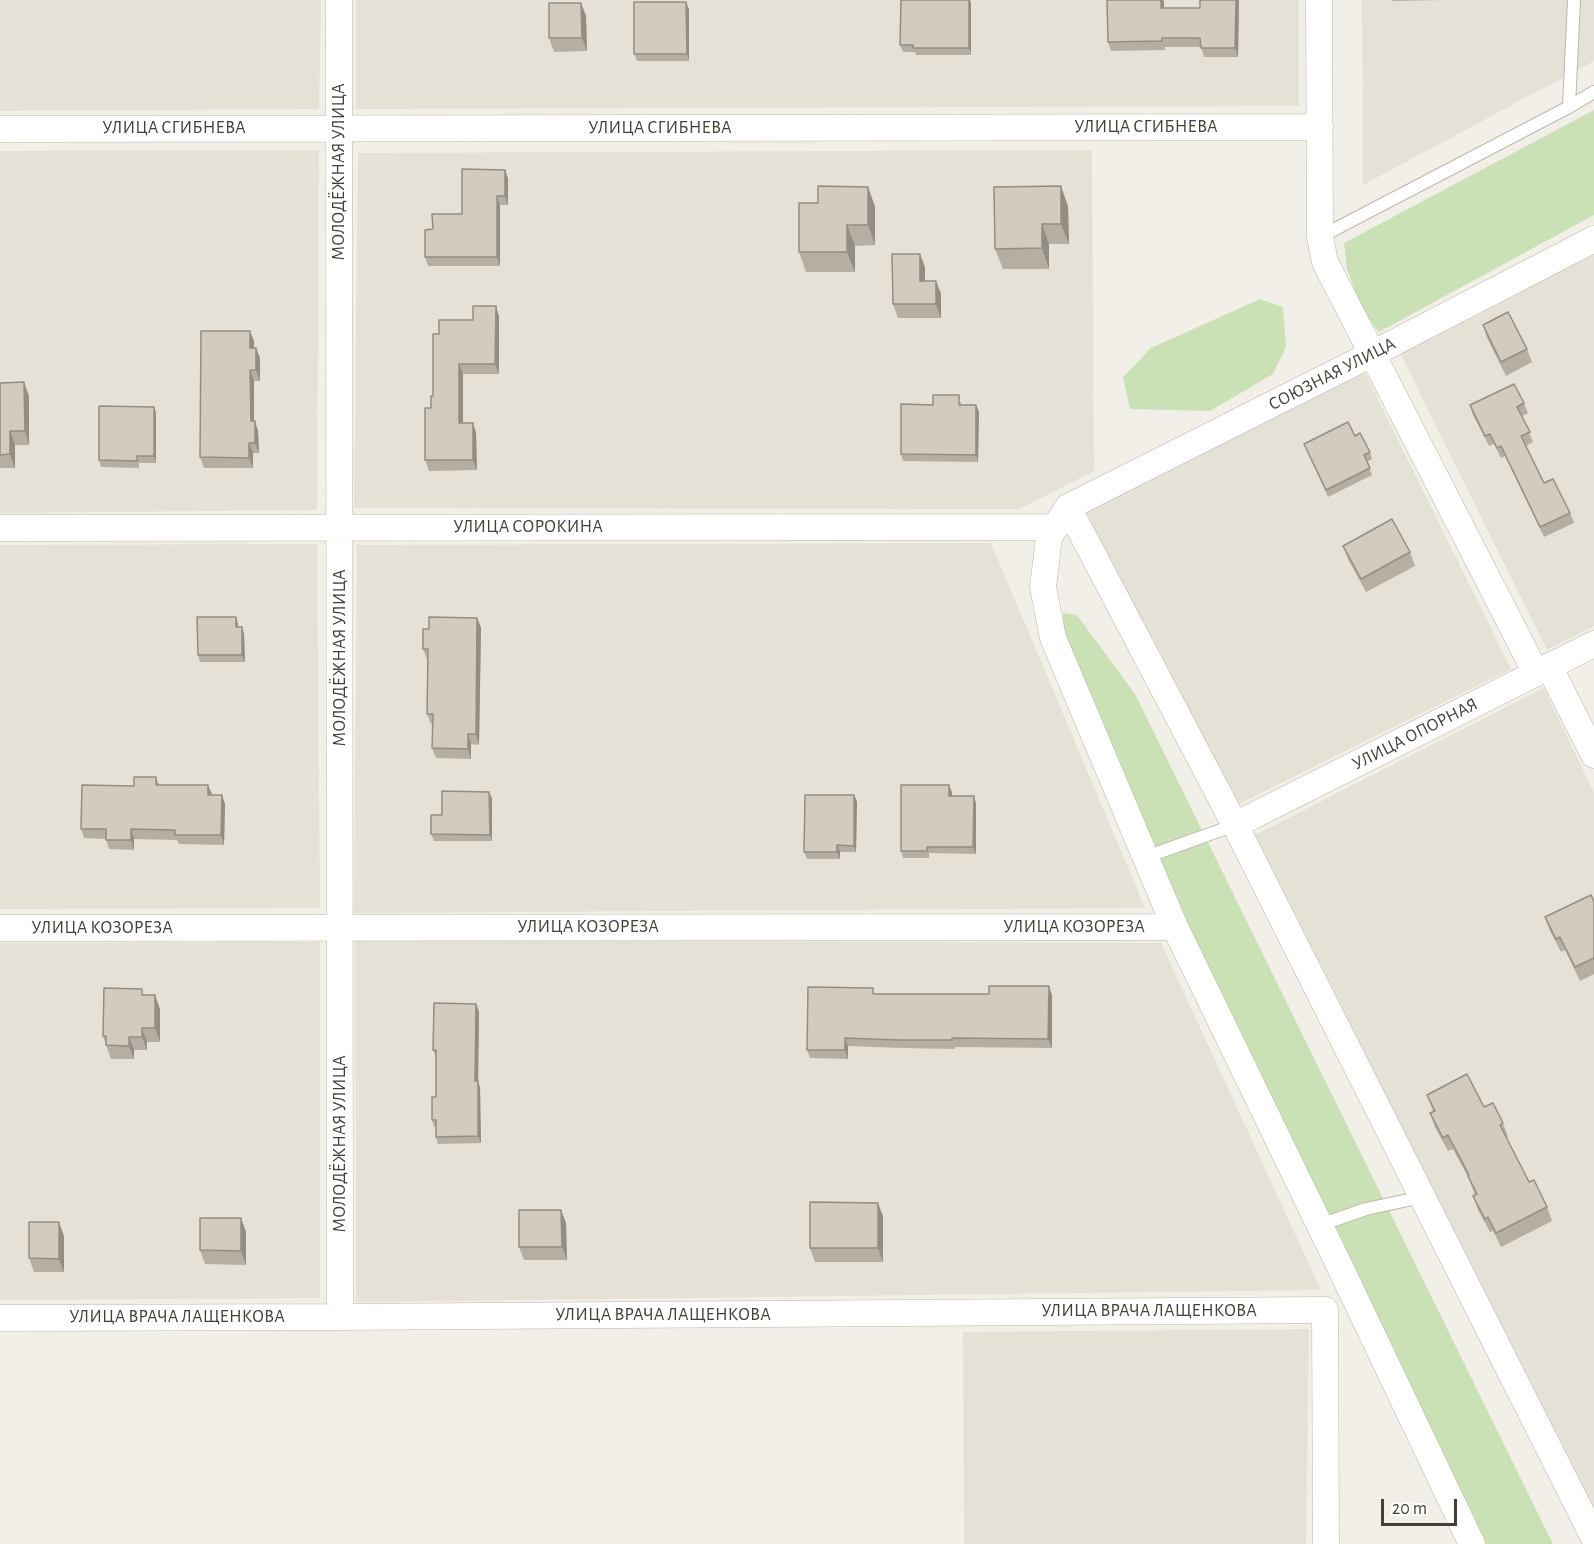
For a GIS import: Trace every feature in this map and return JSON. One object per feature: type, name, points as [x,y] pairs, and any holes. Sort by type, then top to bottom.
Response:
[{"type":"street","name":"МОЛОДЁЖНАЯ УЛИЦА","points":[[339,0],[340,1317]]},
{"type":"street","points":[[1319,0],[1320,237],[1325,262],[1372,354],[1543,670],[1594,755]]},
{"type":"street","name":"УЛИЦА СГИБНЕВА","points":[[0,129],[1320,127]]},
{"type":"street","name":"СОЮЗНАЯ УЛИЦА","points":[[1062,517],[1594,239]]},
{"type":"street","points":[[1472,1544],[1338,1300],[1320,1225],[1175,927],[1053,638],[1043,587],[1049,537],[1062,517],[1235,825],[1594,1538]]},
{"type":"street","name":"УЛИЦА СОРОКИНА","points":[[0,528],[339,527],[1062,517]]},
{"type":"street","name":"УЛИЦА ОПОРНАЯ","points":[[1235,825],[1594,644]]},
{"type":"street","name":"УЛИЦА КОЗОРЕЗА","points":[[0,928],[1175,927]]},
{"type":"street","points":[[1326,1544],[1338,1300]]},
{"type":"street","name":"УЛИЦА ВРАЧА ЛАЩЕНКОВА","points":[[0,1318],[340,1317],[1338,1300]]},
{"type":"lane","points":[[1569,107],[1574,0]]},
{"type":"lane","points":[[1320,237],[1594,92]]},
{"type":"lane","points":[[1146,857],[1235,825]]},
{"type":"lane","points":[[1320,1225],[1366,1209],[1422,1197]]},
{"type":"shaded area","points":[[0,0],[321,0],[319,109],[0,111]]},
{"type":"shaded area","points":[[356,0],[1299,0],[1299,106],[356,109]]},
{"type":"shaded area","points":[[1362,0],[1594,0],[1594,61],[1363,185]]},
{"type":"shaded area","points":[[319,150],[317,510],[0,513],[0,151]]},
{"type":"shaded area","points":[[1092,150],[1094,471],[1019,509],[354,508],[358,153]]},
{"type":"shaded area","points":[[1594,250],[1594,626],[1547,650],[1399,351]]},
{"type":"shaded area","points":[[1363,369],[1511,669],[1237,805],[1084,512]]},
{"type":"shaded area","points":[[991,543],[1145,908],[354,913],[357,545]]},
{"type":"shaded area","points":[[317,544],[320,908],[0,909],[0,545]]},
{"type":"shaded area","points":[[1544,688],[1594,793],[1594,1531],[1253,836]]},
{"type":"shaded area","points":[[355,940],[1161,943],[1321,1290],[356,1302]]},
{"type":"shaded area","points":[[320,942],[320,1298],[0,1300],[0,943]]},
{"type":"shaded area","points":[[1309,1329],[1306,1544],[964,1544],[963,1332]]},
{"type":"green space","points":[[1594,110],[1594,215],[1379,332],[1363,312],[1347,269],[1344,243]]},
{"type":"green space","points":[[1260,299],[1283,307],[1286,347],[1273,374],[1210,411],[1130,409],[1123,377],[1151,348]]},
{"type":"green space","points":[[1063,613],[1077,615],[1135,694],[1553,1544],[1480,1544],[1152,858],[1064,638]]},
{"type":"building","points":[[901,0],[969,0],[969,48],[913,48],[913,45],[900,45]]},
{"type":"building","points":[[1107,0],[1161,0],[1161,8],[1200,8],[1200,0],[1236,0],[1235,48],[1201,48],[1200,38],[1108,42]]},
{"type":"building","points":[[634,2],[686,2],[687,54],[634,54]]},
{"type":"building","points":[[549,3],[581,3],[582,38],[549,38]]},
{"type":"building","points":[[462,169],[505,170],[505,196],[497,196],[497,257],[425,257],[425,230],[433,229],[432,214],[462,214]]},
{"type":"building","points":[[818,186],[868,187],[868,225],[847,225],[847,252],[799,252],[799,203],[818,203]]},
{"type":"building","points":[[1061,186],[1061,224],[1042,224],[1042,248],[995,249],[994,187]]},
{"type":"building","points":[[892,254],[920,254],[920,281],[936,281],[936,304],[893,304]]},
{"type":"building","points":[[473,306],[496,306],[495,364],[459,364],[459,423],[473,423],[473,460],[425,460],[425,408],[431,408],[431,396],[433,396],[433,334],[439,334],[439,320],[473,320]]},
{"type":"building","points":[[1508,312],[1527,349],[1501,362],[1483,325]]},
{"type":"building","points":[[201,331],[250,331],[250,348],[256,348],[256,370],[250,370],[251,421],[255,421],[255,443],[249,443],[249,458],[200,457]]},
{"type":"building","points":[[24,382],[25,431],[10,431],[10,454],[0,455],[0,383]]},
{"type":"building","points":[[1514,384],[1524,403],[1517,407],[1530,432],[1521,436],[1544,483],[1553,479],[1570,513],[1540,527],[1501,446],[1497,448],[1490,434],[1485,436],[1470,405]]},
{"type":"building","points":[[933,395],[959,395],[959,405],[976,405],[976,455],[901,454],[901,404],[933,405]]},
{"type":"building","points":[[99,406],[154,407],[154,456],[137,456],[137,461],[99,460]]},
{"type":"building","points":[[1348,422],[1355,436],[1360,433],[1370,452],[1364,455],[1370,468],[1326,490],[1304,444]]},
{"type":"building","points":[[1392,519],[1410,552],[1361,579],[1343,546]]},
{"type":"building","points":[[197,617],[236,617],[236,627],[242,627],[242,655],[198,655]]},
{"type":"building","points":[[429,617],[477,618],[476,734],[468,734],[468,749],[432,748],[433,714],[427,714],[428,649],[423,649],[423,629],[429,629]]},
{"type":"building","points":[[134,777],[156,777],[156,785],[208,785],[208,795],[222,795],[221,835],[175,835],[175,830],[131,829],[131,840],[106,840],[106,829],[81,829],[82,785],[134,786]]},
{"type":"building","points":[[901,785],[949,785],[949,796],[974,796],[973,847],[927,847],[927,851],[901,851]]},
{"type":"building","points":[[442,791],[489,792],[490,835],[431,834],[431,815],[442,815]]},
{"type":"building","points":[[805,795],[854,795],[854,846],[837,845],[837,852],[804,852]]},
{"type":"building","points":[[1591,895],[1594,902],[1594,958],[1575,967],[1560,937],[1556,939],[1545,917]]},
{"type":"building","points":[[989,986],[1049,986],[1048,1039],[845,1038],[845,1050],[807,1050],[808,987],[873,988],[873,994],[989,994]]},
{"type":"building","points":[[104,988],[142,989],[142,995],[155,995],[155,1028],[142,1028],[142,1037],[129,1037],[129,1046],[106,1045],[106,1036],[103,1036]]},
{"type":"building","points":[[434,1003],[476,1004],[475,1081],[478,1081],[478,1136],[436,1137],[436,1120],[432,1120],[432,1097],[436,1097],[436,1050],[433,1050]]},
{"type":"building","points":[[1467,1074],[1484,1107],[1493,1103],[1503,1123],[1500,1125],[1529,1182],[1534,1180],[1547,1207],[1496,1233],[1488,1217],[1485,1219],[1473,1196],[1477,1194],[1448,1135],[1443,1138],[1430,1113],[1435,1111],[1427,1095]]},
{"type":"building","points":[[810,1202],[878,1203],[878,1248],[810,1248]]},
{"type":"building","points":[[519,1210],[561,1210],[562,1247],[519,1247]]},
{"type":"building","points":[[200,1218],[241,1218],[241,1251],[200,1250]]},
{"type":"building","points":[[29,1222],[59,1222],[59,1259],[29,1258]]}]
